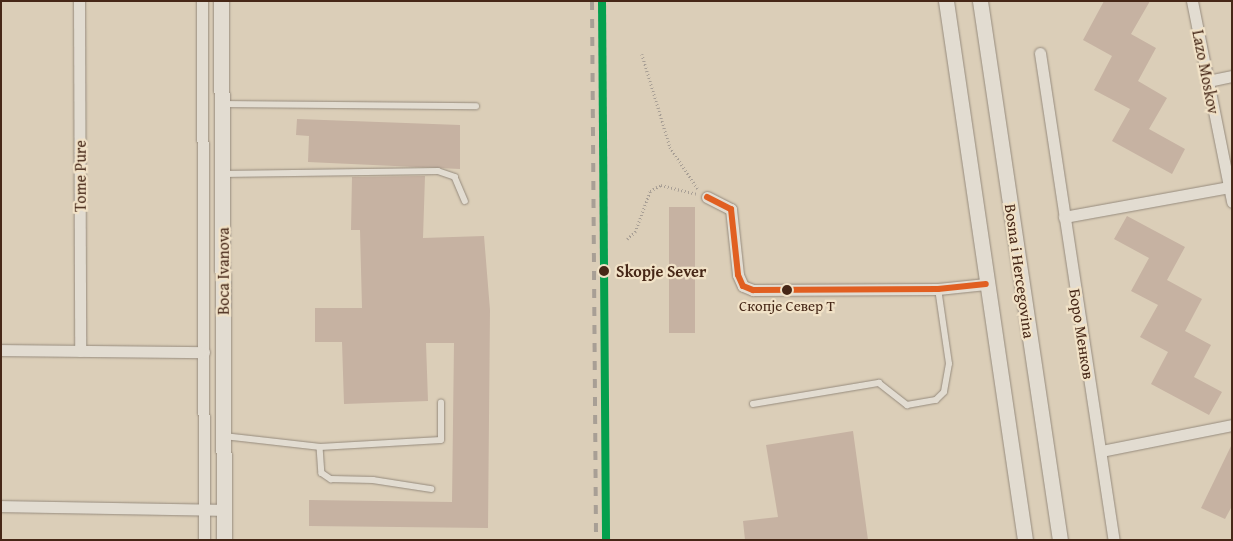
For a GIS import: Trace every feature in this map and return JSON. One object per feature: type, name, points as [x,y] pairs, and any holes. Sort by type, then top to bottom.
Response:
[{"type":"street","name":"Tome Pure","points":[[79,1],[80,351]]},
{"type":"street","points":[[202,1],[204,540]]},
{"type":"street","name":"Boca Ivanova","points":[[221,1],[224,540]]},
{"type":"street","points":[[946,1],[1025,540]]},
{"type":"street","name":"Bosna i Hercegovina","points":[[980,1],[1060,540]]},
{"type":"street","name":"Lazo Moskov","points":[[1192,1],[1232,202]]},
{"type":"street","name":"Боро Менков","points":[[1040,53],[1114,540]]},
{"type":"street","points":[[1208,81],[1232,76]]},
{"type":"street","points":[[202,78],[221,78]]},
{"type":"street","points":[[1064,217],[1229,187]]},
{"type":"street","points":[[707,197],[731,209],[738,275],[748,288],[938,289],[986,284]]},
{"type":"street","points":[[1,350],[204,352]]},
{"type":"street","points":[[1100,451],[1232,425]]},
{"type":"street","points":[[1,506],[204,508],[224,510]]},
{"type":"lane","points":[[222,104],[476,106]]},
{"type":"lane","points":[[222,174],[438,171],[456,177],[465,201]]},
{"type":"lane","points":[[754,404],[880,383],[907,405],[936,400],[944,392],[949,364],[938,289]]},
{"type":"lane","points":[[224,436],[320,446],[442,440],[441,403]]},
{"type":"lane","points":[[320,446],[322,473],[331,479],[373,480],[432,489]]},
{"type":"path","points":[[642,54],[670,147],[691,182],[707,197]]},
{"type":"path","points":[[627,239],[635,232],[650,191],[661,185],[707,197]]},
{"type":"building","points":[[1104,1],[1150,1],[1131,34],[1156,48],[1138,81],[1167,98],[1149,129],[1185,149],[1172,174],[1112,141],[1130,109],[1094,90],[1112,56],[1083,40]]},
{"type":"building","points":[[297,119],[460,125],[460,169],[308,162],[309,136],[296,135]]},
{"type":"building","points":[[425,176],[423,238],[484,236],[490,310],[488,528],[309,526],[309,500],[452,502],[454,343],[426,343],[428,401],[344,404],[342,342],[315,342],[315,308],[362,308],[360,230],[351,230],[352,177]]},
{"type":"building","points":[[669,207],[695,207],[695,333],[669,333]]},
{"type":"building","points":[[1127,216],[1185,247],[1167,280],[1202,299],[1185,331],[1211,345],[1194,377],[1222,392],[1209,415],[1151,384],[1168,352],[1140,337],[1158,305],[1131,291],[1149,258],[1114,239]]},
{"type":"building","points":[[853,431],[868,540],[745,540],[743,521],[778,517],[766,445]]},
{"type":"building","points":[[1232,444],[1232,506],[1225,519],[1201,508]]},
{"type":"railway","points":[[592,1],[596,540]]},
{"type":"transit line","points":[[602,1],[606,540]]},
{"type":"transit line","points":[[707,197],[731,209],[738,275],[743,286],[753,290],[938,289],[986,284]]},
{"type":"place","name":"Skopje Sever","points":[[604,271]]},
{"type":"place","name":"Скопје Север Т","points":[[787,290]]}]
